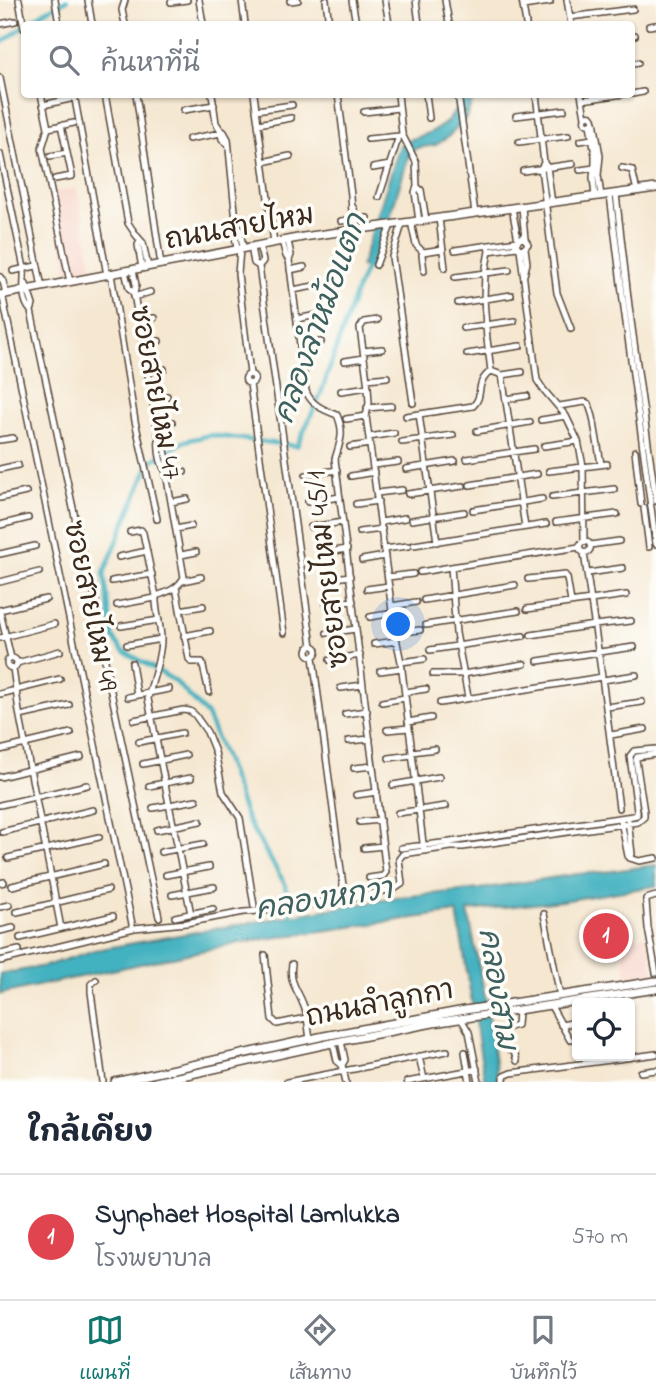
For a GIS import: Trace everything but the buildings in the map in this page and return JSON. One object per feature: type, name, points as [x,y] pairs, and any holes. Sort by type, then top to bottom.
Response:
[{"type":"main road","name":"ถนนสายไหม","points":[[2,296],[26,288],[330,233],[656,188]]},
{"type":"main road","name":"ถนนลำลูกกา","points":[[155,1082],[560,996],[656,981]]},
{"type":"main road","name":"ถนนลำลูกกา","points":[[607,998],[656,989]]},
{"type":"main road","name":"ถนนลำลูกกา","points":[[491,1010],[518,1011],[572,1003]]},
{"type":"main road","name":"ถนนลำลูกกา","points":[[115,1082],[310,1039],[464,1016]]},
{"type":"street","points":[[19,0],[23,21]]},
{"type":"street","points":[[55,0],[59,21]]},
{"type":"street","points":[[88,0],[92,21]]},
{"type":"street","points":[[124,21],[122,10],[125,0]]},
{"type":"street","points":[[171,2],[187,0]]},
{"type":"street","points":[[200,0],[203,21]]},
{"type":"street","points":[[242,0],[245,21]]},
{"type":"street","points":[[290,1],[298,0]]},
{"type":"street","points":[[326,0],[329,21]]},
{"type":"street","points":[[352,0],[356,21]]},
{"type":"street","points":[[385,0],[388,21]]},
{"type":"street","points":[[416,0],[419,21]]},
{"type":"street","points":[[445,0],[448,21]]},
{"type":"street","points":[[567,0],[571,21]]},
{"type":"street","points":[[526,21],[523,3],[550,2]]},
{"type":"street","points":[[570,17],[633,9]]},
{"type":"street","points":[[0,26],[15,21]]},
{"type":"street","points":[[0,78],[43,287]]},
{"type":"street","points":[[635,93],[643,92]]},
{"type":"street","points":[[42,98],[48,128],[42,148],[70,282]]},
{"type":"street","points":[[43,105],[68,98]]},
{"type":"street","name":"ซอยสายไหม 47","points":[[72,98],[109,274],[135,421],[157,519]]},
{"type":"street","points":[[106,98],[128,223],[143,243],[134,296],[181,555],[183,581]]},
{"type":"street","points":[[137,98],[161,265]]},
{"type":"street","points":[[213,98],[216,121],[221,132],[227,137],[236,221],[246,248],[263,261],[259,266],[312,646],[317,650],[313,657],[344,893]]},
{"type":"street","name":"ซอยสายไหม 45/1","points":[[254,98],[263,162],[281,242],[291,255],[290,270],[306,391],[312,401],[322,409],[337,415],[340,423],[341,444],[335,457],[386,872],[369,878]]},
{"type":"street","points":[[338,98],[355,231]]},
{"type":"street","points":[[398,98],[402,136],[415,158],[417,187],[421,190],[416,246],[423,252],[443,250]]},
{"type":"street","points":[[426,98],[429,118]]},
{"type":"street","points":[[458,98],[475,213]]},
{"type":"street","points":[[536,98],[557,293],[571,329]]},
{"type":"street","points":[[581,98],[585,122],[592,122]]},
{"type":"street","points":[[184,110],[214,105]]},
{"type":"street","points":[[256,110],[292,105]]},
{"type":"street","points":[[365,112],[399,108]]},
{"type":"street","points":[[516,116],[564,110]]},
{"type":"street","points":[[258,124],[291,118]]},
{"type":"street","points":[[592,122],[593,177],[598,197]]},
{"type":"street","points":[[592,122],[601,163],[596,186]]},
{"type":"street","points":[[48,128],[74,123]]},
{"type":"street","points":[[55,180],[72,176],[61,125]]},
{"type":"street","points":[[189,139],[221,132]]},
{"type":"street","points":[[368,139],[402,136]]},
{"type":"street","points":[[379,197],[402,136]]},
{"type":"street","points":[[519,142],[568,136]]},
{"type":"street","points":[[580,141],[593,139]]},
{"type":"street","points":[[599,150],[610,148]]},
{"type":"street","points":[[50,156],[67,153]]},
{"type":"street","points":[[0,154],[86,569],[93,585],[106,668],[159,917]]},
{"type":"street","points":[[263,162],[290,156]]},
{"type":"street","points":[[523,170],[573,164]]},
{"type":"street","points":[[373,168],[390,165]]},
{"type":"street","points":[[580,170],[594,168]]},
{"type":"street","points":[[622,169],[632,170],[637,191]]},
{"type":"street","points":[[613,195],[624,309],[653,533],[649,547]]},
{"type":"street","points":[[613,195],[656,501]]},
{"type":"street","points":[[455,250],[528,244],[525,239],[522,207]]},
{"type":"street","points":[[512,208],[536,374],[540,384],[566,416],[578,441],[583,466],[584,518],[590,550],[584,553]]},
{"type":"street","points":[[341,221],[367,218]]},
{"type":"street","points":[[439,218],[445,268]]},
{"type":"street","points":[[402,224],[392,257],[413,403]]},
{"type":"street","points":[[376,265],[390,226]]},
{"type":"street","points":[[246,248],[238,274],[250,374],[255,378],[255,382],[250,384],[284,634]]},
{"type":"street","points":[[487,248],[484,299],[491,371]]},
{"type":"street","points":[[423,252],[424,271]]},
{"type":"street","points":[[13,271],[36,266]]},
{"type":"street","points":[[290,270],[304,267]]},
{"type":"street","points":[[455,276],[509,270]]},
{"type":"street","name":"ซอยสายไหม 49","points":[[0,277],[3,281],[2,296],[132,924]]},
{"type":"street","points":[[293,290],[314,286]]},
{"type":"street","points":[[134,296],[150,292]]},
{"type":"street","points":[[458,303],[511,295]]},
{"type":"street","points":[[297,318],[317,315]]},
{"type":"street","points":[[138,320],[154,317]]},
{"type":"street","points":[[377,320],[364,322],[360,326],[368,383],[366,416],[424,847]]},
{"type":"street","points":[[463,328],[514,321]]},
{"type":"street","points":[[142,344],[159,341]]},
{"type":"street","points":[[300,345],[321,342]]},
{"type":"street","points":[[467,354],[520,346]]},
{"type":"street","points":[[345,362],[382,349]]},
{"type":"street","points":[[147,372],[164,369]]},
{"type":"street","points":[[491,371],[502,375],[522,372]]},
{"type":"street","points":[[406,416],[473,406],[478,399],[482,379],[491,371]]},
{"type":"street","points":[[502,375],[525,527]]},
{"type":"street","points":[[341,391],[387,377]]},
{"type":"street","points":[[152,399],[167,396]]},
{"type":"street","points":[[506,399],[527,396]]},
{"type":"street","points":[[549,471],[604,464],[589,404],[585,402],[559,407]]},
{"type":"street","points":[[368,408],[391,406]]},
{"type":"street","points":[[419,414],[437,542]]},
{"type":"street","points":[[346,419],[366,416]]},
{"type":"street","points":[[541,420],[566,416]]},
{"type":"street","points":[[157,425],[172,422]]},
{"type":"street","points":[[477,431],[530,422]]},
{"type":"street","points":[[369,437],[394,433]]},
{"type":"street","points":[[402,442],[453,435]]},
{"type":"street","points":[[0,440],[13,438]]},
{"type":"street","points":[[544,446],[578,441]]},
{"type":"street","points":[[350,447],[370,444]]},
{"type":"street","points":[[467,459],[534,449]]},
{"type":"street","points":[[635,452],[643,506],[656,544]]},
{"type":"street","points":[[406,469],[455,461]]},
{"type":"street","points":[[351,476],[398,462]]},
{"type":"street","points":[[0,469],[18,465]]},
{"type":"street","points":[[306,475],[337,470]]},
{"type":"street","points":[[167,474],[184,472]]},
{"type":"street","points":[[470,485],[537,474]]},
{"type":"street","points":[[408,495],[463,486]]},
{"type":"street","points":[[640,486],[648,486]]},
{"type":"street","points":[[552,497],[614,489]]},
{"type":"street","points":[[356,504],[401,490]]},
{"type":"street","points":[[0,498],[26,492]]},
{"type":"street","points":[[308,502],[340,498]]},
{"type":"street","points":[[171,502],[187,499]]},
{"type":"street","points":[[473,510],[542,499]]},
{"type":"street","points":[[359,532],[409,519],[464,512]]},
{"type":"street","points":[[556,522],[617,514]]},
{"type":"street","points":[[0,525],[28,518]]},
{"type":"street","points":[[311,527],[343,522]]},
{"type":"street","points":[[362,560],[411,545],[546,524]]},
{"type":"street","points":[[176,529],[191,526]]},
{"type":"street","points":[[130,532],[141,530],[143,533],[156,597],[161,639],[159,661],[148,699],[191,914]]},
{"type":"street","points":[[420,572],[579,547],[580,544],[619,541]]},
{"type":"street","points":[[0,554],[34,546]]},
{"type":"street","points":[[579,547],[584,553],[588,573],[619,808]]},
{"type":"street","points":[[321,553],[346,549]]},
{"type":"street","points":[[119,557],[147,551]]},
{"type":"street","points":[[181,555],[196,552]]},
{"type":"street","points":[[451,567],[454,620],[468,698]]},
{"type":"street","points":[[588,573],[623,568]]},
{"type":"street","points":[[0,582],[39,572]]},
{"type":"street","points":[[112,581],[152,574]]},
{"type":"street","points":[[388,577],[413,574]]},
{"type":"street","points":[[528,579],[565,575],[571,602]]},
{"type":"street","points":[[327,579],[350,576]]},
{"type":"street","points":[[117,605],[156,597],[183,581],[201,577]]},
{"type":"street","points":[[424,600],[515,585]]},
{"type":"street","points":[[367,589],[389,586]]},
{"type":"street","points":[[176,587],[189,659],[204,665],[209,692]]},
{"type":"street","points":[[527,609],[626,595]]},
{"type":"street","points":[[46,599],[0,611],[3,637],[11,658],[14,659],[12,665],[20,716],[61,928]]},
{"type":"street","points":[[326,604],[353,601]]},
{"type":"street","points":[[370,617],[416,602]]},
{"type":"street","points":[[180,610],[203,606]]},
{"type":"street","points":[[426,625],[518,611]]},
{"type":"street","points":[[121,626],[159,620]]},
{"type":"street","points":[[531,635],[631,621]]},
{"type":"street","points":[[3,637],[54,624]]},
{"type":"street","points":[[327,633],[356,629]]},
{"type":"street","points":[[396,633],[420,630]]},
{"type":"street","points":[[184,636],[209,631]]},
{"type":"street","points":[[430,650],[523,636]]},
{"type":"street","points":[[127,645],[161,639]]},
{"type":"street","points":[[374,644],[397,641]]},
{"type":"street","points":[[538,661],[634,647]]},
{"type":"street","points":[[0,666],[60,652]]},
{"type":"street","points":[[330,660],[360,655]]},
{"type":"street","points":[[380,671],[424,659]]},
{"type":"street","points":[[132,663],[137,695]]},
{"type":"street","points":[[433,674],[463,674],[524,664]]},
{"type":"street","points":[[440,703],[636,675]]},
{"type":"street","points":[[0,694],[60,679]]},
{"type":"street","points":[[341,688],[363,685]]},
{"type":"street","points":[[128,697],[169,689]]},
{"type":"street","points":[[382,702],[426,689]]},
{"type":"street","points":[[607,707],[642,702]]},
{"type":"street","points":[[20,716],[69,705]]},
{"type":"street","points":[[134,720],[190,711],[207,732],[215,751],[223,792],[240,818],[254,906]]},
{"type":"street","points":[[345,715],[367,711]]},
{"type":"street","points":[[387,730],[430,718]]},
{"type":"street","points":[[611,735],[645,729]]},
{"type":"street","points":[[0,750],[71,733]]},
{"type":"street","points":[[139,742],[182,733]]},
{"type":"street","points":[[349,741],[370,739]]},
{"type":"street","points":[[389,758],[435,749]]},
{"type":"street","points":[[401,848],[451,844],[463,847],[624,821],[637,815],[631,756],[634,751],[656,752]]},
{"type":"street","points":[[143,764],[186,755]]},
{"type":"street","points":[[0,777],[81,757]]},
{"type":"street","points":[[354,768],[373,766]]},
{"type":"street","points":[[149,786],[191,778]]},
{"type":"street","points":[[393,785],[439,778]]},
{"type":"street","points":[[0,805],[87,785]]},
{"type":"street","points":[[356,795],[377,792]]},
{"type":"street","points":[[153,808],[196,800]]},
{"type":"street","points":[[398,813],[446,806]]},
{"type":"street","points":[[2,832],[93,810]]},
{"type":"street","points":[[360,822],[380,820]]},
{"type":"street","points":[[157,830],[200,821]]},
{"type":"street","points":[[624,821],[631,858],[639,861],[656,858]]},
{"type":"street","points":[[8,858],[99,837]]},
{"type":"street","points":[[162,852],[203,844]]},
{"type":"street","points":[[364,848],[383,846]]},
{"type":"street","points":[[0,961],[134,928],[274,910],[358,897],[399,887],[402,884],[399,856],[424,847]]},
{"type":"street","points":[[12,886],[104,864]]},
{"type":"street","points":[[166,875],[208,867]]},
{"type":"street","points":[[172,895],[214,887]]},
{"type":"street","points":[[17,912],[108,890]]},
{"type":"street","points":[[656,897],[646,899],[656,973]]},
{"type":"street","points":[[0,907],[9,905]]},
{"type":"street","points":[[174,918],[213,909]]},
{"type":"street","points":[[544,914],[560,996]]},
{"type":"street","points":[[20,939],[113,915]]},
{"type":"street","points":[[648,928],[656,925]]},
{"type":"street","points":[[0,930],[13,928]]},
{"type":"street","points":[[0,954],[19,950]]},
{"type":"street","points":[[265,955],[274,1023],[306,1018]]},
{"type":"street","points":[[292,964],[291,977],[303,1003],[310,1039]]},
{"type":"street","points":[[96,980],[91,984],[90,992],[103,1082]]},
{"type":"street","points":[[551,1006],[570,1040]]},
{"type":"street","points":[[517,1061],[514,1052],[507,1048],[505,1031],[506,1028],[517,1025],[518,1011]]},
{"type":"street","points":[[464,1016],[479,1082]]},
{"type":"street","points":[[561,1025],[572,1023]]},
{"type":"street","points":[[337,1042],[345,1060],[343,1068],[346,1082]]},
{"type":"street","points":[[288,1082],[343,1068],[447,1051]]},
{"type":"street","points":[[465,1052],[470,1082]]},
{"type":"street","points":[[504,1082],[504,1076],[511,1073],[656,1054]]},
{"type":"street","points":[[419,1056],[425,1080]]},
{"type":"street","points":[[407,1082],[477,1069]]},
{"type":"street","points":[[640,1072],[656,1070]]},
{"type":"shaded area","points":[[77,188],[94,277],[70,282],[51,193]]},
{"type":"shaded area","points":[[648,935],[655,978],[628,982],[621,939]]},
{"type":"water","points":[[461,98],[474,98],[466,118],[448,137],[436,145],[417,148],[409,155],[372,269],[361,266],[400,145],[434,131],[453,114]]},
{"type":"water","points":[[656,865],[656,886],[562,901],[468,911],[498,1082],[485,1082],[457,912],[243,942],[0,994],[0,974],[45,966],[95,950],[401,897]]},
{"type":"waterway","points":[[31,21],[67,0]]},
{"type":"waterway","points":[[0,44],[21,28]]},
{"type":"waterway","name":"คลองลำหม้อแตก","points":[[293,922],[285,884],[247,820],[207,715],[175,681],[122,650],[113,637],[104,573],[150,462],[185,441],[210,435],[297,446],[320,396],[367,265]]},
{"type":"place","name":"Synphaet Hospital Lamlukka","points":[[606,936]]},
{"type":"water label","name":"คลองหกวา","points":[[324,901]]},
{"type":"water label","name":"คลองสาม","points":[[496,989]]}]
